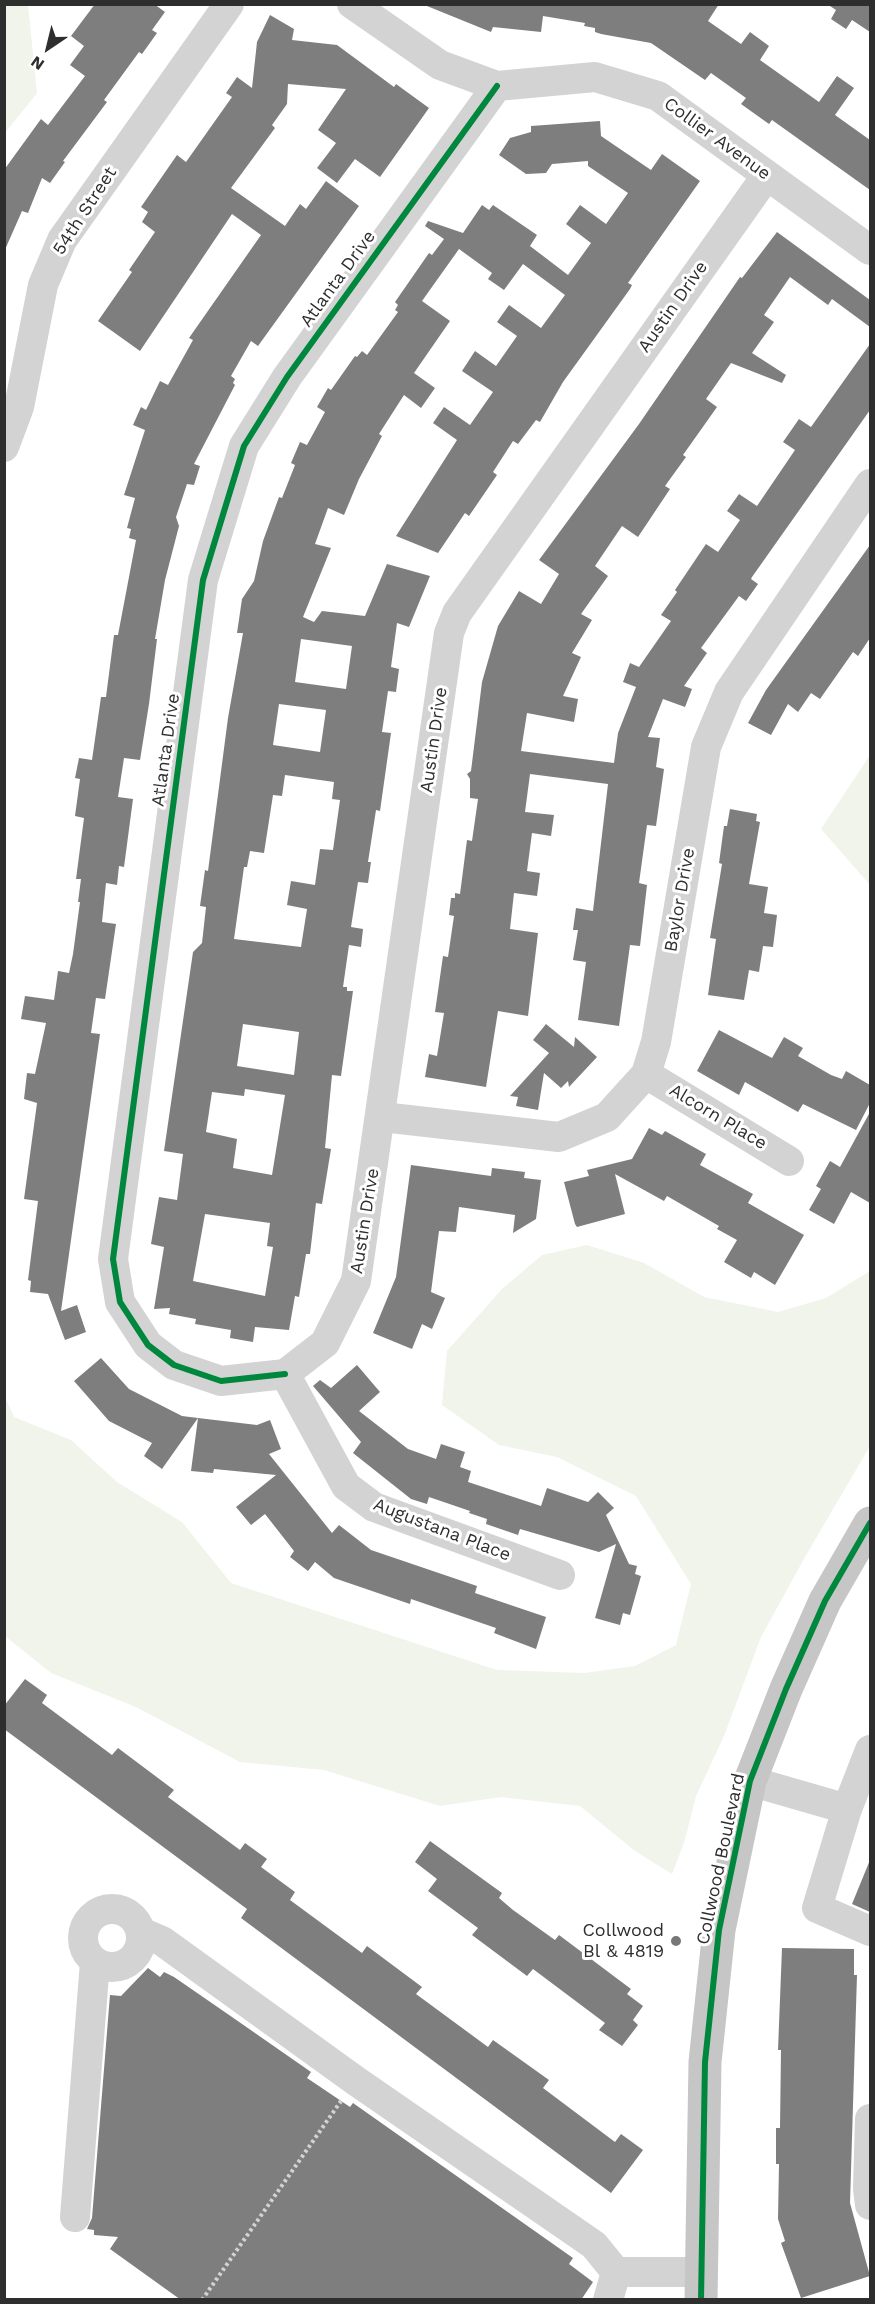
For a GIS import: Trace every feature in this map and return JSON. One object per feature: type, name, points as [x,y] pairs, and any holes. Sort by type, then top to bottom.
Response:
[{"type":"main road","name":"Collwood Boulevard","points":[[700,2286],[705,2062],[718,1930],[750,1781],[786,1689],[825,1601],[870,1523]]},
{"type":"street","name":"54th Street","points":[[4,447],[19,407],[43,285],[62,240],[229,4]]},
{"type":"street","name":"Collier Avenue","points":[[352,4],[440,65],[497,86],[595,77],[658,96],[870,250]]},
{"type":"street","name":"Atlanta Drive","points":[[285,1374],[221,1382],[174,1365],[148,1345],[120,1302],[113,1258],[203,579],[244,446],[287,377],[497,86]]},
{"type":"street","name":"Austin Drive","points":[[285,1374],[325,1343],[356,1281],[382,1117],[449,633],[457,613],[767,175]]},
{"type":"street","name":"Baylor Drive","points":[[382,1117],[559,1137],[607,1117],[646,1074],[656,1042],[706,747],[729,692],[870,484]]},
{"type":"street","name":"Alcorn Place","points":[[646,1074],[789,1161]]},
{"type":"street","name":"Augustana Place","points":[[285,1374],[346,1485],[374,1507],[560,1575]]},
{"type":"street","points":[[870,1750],[847,1809],[817,1908],[870,1931]]},
{"type":"street","points":[[750,1781],[847,1809]]},
{"type":"street","points":[[141,1932],[138,1952],[124,1966],[104,1966],[95,1962],[88,1955],[83,1938],[89,1920],[96,1914],[114,1909],[131,1916],[141,1932],[162,1941],[356,2081],[594,2245],[612,2286],[700,2286]]},
{"type":"street","points":[[75,2217],[95,1962]]},
{"type":"street","points":[[870,2119],[868,2189],[870,2205]]},
{"type":"path","points":[[202,2300],[356,2081]]},
{"type":"shaded area","points":[[5,4],[28,5],[37,93],[5,133]]},
{"type":"shaded area","points":[[870,755],[870,885],[821,829]]},
{"type":"shaded area","points":[[587,1245],[644,1263],[704,1297],[778,1312],[826,1298],[870,1271],[870,1446],[761,1637],[724,1736],[696,1796],[684,1843],[672,1874],[635,1851],[580,1806],[501,1797],[440,1806],[324,1770],[240,1762],[136,1707],[51,1673],[5,1636],[5,1397],[14,1417],[71,1440],[117,1482],[182,1522],[231,1583],[497,1670],[584,1673],[635,1666],[676,1645],[691,1584],[636,1496],[557,1457],[499,1445],[442,1405],[447,1351],[502,1289],[542,1255]]},
{"type":"building","points":[[95,4],[154,4],[165,12],[152,30],[157,33],[142,54],[139,52],[104,100],[107,102],[63,161],[65,162],[50,183],[42,178],[28,213],[22,211],[4,252],[4,170],[41,119],[48,125],[85,76],[70,65],[84,46],[71,36]]},
{"type":"building","points":[[422,4],[719,4],[708,21],[741,44],[750,32],[769,46],[760,60],[819,102],[837,76],[854,88],[835,115],[870,140],[870,190],[772,120],[769,124],[741,104],[746,98],[711,73],[705,80],[651,43],[601,34],[595,32],[595,28],[584,26],[585,23],[543,16],[541,32],[493,27],[491,32]]},
{"type":"building","points":[[827,4],[870,4],[870,32],[852,20],[846,29],[831,19],[836,10]]},
{"type":"building","points":[[270,15],[294,29],[292,40],[337,45],[394,87],[396,84],[429,108],[380,177],[355,159],[337,183],[317,168],[336,143],[318,130],[346,89],[288,84],[287,104],[272,125],[275,128],[231,188],[285,226],[300,204],[306,209],[326,181],[359,206],[258,346],[251,341],[231,376],[235,379],[233,383],[235,385],[194,464],[200,466],[194,485],[187,484],[176,517],[179,526],[165,580],[155,639],[157,639],[149,704],[140,760],[124,758],[118,797],[133,799],[124,867],[119,866],[117,885],[106,883],[102,922],[116,924],[105,999],[96,998],[91,1033],[100,1034],[61,1311],[77,1305],[86,1332],[65,1340],[48,1294],[30,1292],[31,1281],[28,1280],[38,1201],[24,1199],[37,1103],[24,1099],[27,1073],[35,1074],[46,1023],[21,1019],[25,996],[54,1000],[58,971],[69,973],[73,954],[81,879],[76,879],[84,818],[75,816],[80,779],[75,778],[79,758],[92,760],[101,697],[106,697],[114,635],[118,635],[136,540],[129,538],[131,529],[127,528],[135,498],[124,495],[145,430],[133,425],[141,407],[146,410],[160,381],[168,385],[193,340],[189,338],[261,235],[232,214],[140,351],[98,321],[132,272],[129,270],[155,232],[142,222],[148,212],[141,207],[177,155],[186,162],[232,97],[226,93],[237,77],[252,88],[257,42]]},
{"type":"building","points":[[600,121],[601,136],[651,170],[662,154],[700,181],[628,283],[632,285],[630,289],[563,382],[540,422],[536,420],[518,444],[513,441],[493,472],[497,475],[469,516],[465,513],[438,553],[396,536],[457,440],[433,423],[444,407],[470,425],[493,392],[462,371],[475,351],[496,366],[517,336],[497,322],[509,305],[541,328],[565,295],[523,264],[504,290],[488,279],[492,273],[459,249],[422,301],[450,321],[414,373],[435,388],[421,408],[404,395],[379,434],[382,436],[359,479],[344,515],[328,508],[315,544],[331,548],[303,617],[314,622],[322,611],[365,616],[387,564],[430,576],[409,627],[397,623],[391,667],[399,669],[396,692],[388,691],[382,732],[391,733],[380,811],[376,810],[368,862],[371,862],[368,883],[358,882],[351,927],[363,929],[361,947],[349,945],[343,987],[347,987],[347,991],[353,991],[341,1076],[332,1075],[325,1148],[331,1149],[322,1204],[316,1203],[310,1254],[306,1254],[299,1297],[295,1296],[289,1330],[255,1327],[253,1342],[230,1338],[231,1330],[195,1324],[196,1319],[169,1314],[170,1308],[154,1309],[164,1247],[151,1244],[159,1197],[177,1200],[183,1154],[164,1151],[193,952],[202,943],[206,907],[200,906],[205,870],[208,871],[228,718],[243,633],[237,633],[242,599],[254,581],[263,541],[279,497],[282,498],[295,465],[291,463],[300,442],[307,445],[325,412],[317,407],[328,388],[331,390],[355,356],[357,357],[362,351],[367,355],[398,312],[395,310],[398,305],[395,302],[429,253],[432,255],[444,239],[425,226],[428,221],[463,233],[482,205],[489,210],[493,205],[537,235],[530,246],[568,275],[591,243],[566,224],[580,205],[606,224],[628,193],[588,166],[588,161],[552,164],[546,173],[526,174],[499,155],[510,138],[531,132],[531,126]],"holes":[[[301,639],[352,646],[346,689],[295,682]],[[279,704],[326,710],[320,752],[273,745]],[[285,775],[334,782],[332,799],[340,800],[333,850],[320,849],[315,885],[291,881],[287,905],[307,909],[301,947],[234,939],[244,867],[247,867],[250,851],[264,853],[273,795],[282,796]],[[243,1024],[299,1032],[294,1075],[237,1066]],[[245,1089],[285,1095],[272,1175],[233,1168],[237,1139],[206,1132],[212,1092],[244,1096]],[[205,1214],[270,1223],[267,1246],[273,1247],[265,1296],[193,1281]]]},
{"type":"building","points":[[777,232],[870,300],[870,327],[832,299],[828,305],[790,277],[764,315],[774,322],[752,353],[786,375],[782,383],[731,363],[706,399],[717,407],[683,455],[686,457],[665,486],[670,489],[638,537],[622,526],[595,566],[608,576],[581,614],[592,620],[572,653],[581,657],[563,696],[578,699],[574,722],[527,713],[521,751],[614,763],[618,733],[636,687],[623,682],[630,663],[639,667],[671,621],[661,615],[706,544],[718,552],[740,520],[727,511],[739,494],[757,506],[795,450],[783,442],[799,419],[811,427],[870,344],[870,410],[752,577],[751,579],[758,584],[746,601],[739,596],[701,648],[707,653],[684,686],[692,689],[685,707],[663,699],[648,737],[660,738],[656,767],[664,769],[656,826],[647,825],[639,883],[647,885],[640,946],[630,945],[619,1026],[578,1020],[586,962],[573,960],[578,930],[573,930],[576,908],[593,911],[608,784],[530,774],[525,812],[554,815],[551,836],[532,833],[527,871],[540,873],[537,896],[514,893],[510,929],[538,933],[528,1016],[498,1011],[486,1087],[425,1077],[429,1054],[437,1056],[444,1013],[435,1012],[443,956],[448,957],[454,916],[449,915],[451,898],[455,898],[455,893],[460,894],[467,840],[472,841],[478,799],[470,798],[470,779],[467,774],[471,771],[482,682],[498,626],[519,591],[541,604],[559,574],[539,560],[639,424],[740,277],[742,278]]},
{"type":"building","points":[[870,545],[870,638],[858,656],[853,652],[820,699],[811,693],[798,712],[788,704],[771,735],[748,723],[766,690]]},
{"type":"building","points":[[730,809],[757,814],[756,821],[760,822],[749,884],[768,887],[764,913],[777,915],[773,947],[763,946],[759,972],[749,970],[744,1000],[708,995],[716,939],[710,938],[722,864],[719,863],[724,826],[727,826]]},
{"type":"building","points":[[546,1024],[574,1047],[575,1037],[597,1057],[569,1087],[568,1081],[561,1088],[544,1073],[538,1110],[516,1106],[518,1097],[510,1096],[549,1053],[533,1040]]},
{"type":"building","points":[[719,1030],[772,1058],[784,1037],[803,1048],[798,1056],[831,1075],[842,1079],[846,1071],[870,1085],[870,1103],[856,1130],[803,1104],[798,1112],[745,1082],[739,1095],[697,1071]]},
{"type":"building","points":[[870,1112],[870,1203],[851,1192],[834,1224],[809,1210],[821,1189],[816,1186],[830,1161],[840,1167]]},
{"type":"building","points":[[649,1128],[662,1135],[665,1131],[706,1154],[700,1165],[753,1194],[748,1203],[804,1235],[775,1285],[754,1272],[751,1278],[724,1262],[737,1240],[717,1229],[719,1226],[667,1196],[664,1201],[615,1174],[625,1214],[577,1227],[564,1182],[589,1176],[587,1170],[632,1159]]},
{"type":"building","points":[[411,1165],[491,1176],[492,1168],[525,1172],[524,1178],[541,1180],[536,1219],[513,1233],[515,1215],[459,1207],[456,1232],[439,1231],[431,1292],[445,1298],[432,1329],[422,1324],[412,1349],[373,1333],[396,1277]]},
{"type":"building","points":[[101,1358],[129,1389],[182,1416],[198,1418],[162,1469],[144,1456],[152,1443],[109,1421],[74,1381]]},
{"type":"building","points":[[357,1365],[380,1392],[359,1411],[408,1449],[436,1459],[441,1444],[465,1452],[460,1467],[471,1471],[468,1482],[541,1506],[547,1488],[588,1502],[598,1492],[614,1508],[606,1515],[629,1564],[637,1566],[635,1574],[641,1576],[630,1615],[623,1613],[620,1625],[595,1618],[616,1544],[599,1552],[520,1529],[518,1535],[486,1524],[487,1519],[469,1513],[470,1511],[429,1497],[427,1504],[411,1499],[353,1453],[361,1442],[313,1386],[320,1380],[331,1388]]},
{"type":"building","points":[[198,1418],[257,1425],[270,1420],[281,1449],[269,1454],[332,1533],[339,1525],[371,1550],[477,1586],[475,1593],[546,1617],[536,1649],[494,1633],[496,1628],[411,1599],[410,1604],[334,1578],[315,1562],[308,1571],[290,1557],[294,1551],[265,1514],[251,1525],[236,1507],[276,1475],[214,1469],[213,1473],[191,1471]]},
{"type":"building","points":[[25,1679],[47,1695],[42,1703],[112,1755],[118,1748],[174,1790],[168,1797],[240,1850],[245,1843],[267,1859],[261,1867],[295,1892],[290,1900],[362,1953],[367,1946],[422,1987],[416,1994],[488,2047],[493,2040],[549,2080],[543,2088],[615,2142],[621,2134],[643,2150],[611,2193],[241,1918],[247,1909],[4,1729],[4,1706]]},
{"type":"building","points":[[430,1841],[502,1893],[499,1898],[513,1910],[555,1940],[559,1935],[631,1989],[627,1994],[643,2006],[633,2020],[638,2025],[622,2046],[599,2030],[605,2023],[533,1969],[527,1976],[472,1935],[478,1928],[428,1891],[437,1879],[415,1862]]},
{"type":"building","points":[[870,1860],[870,1912],[852,1904]]},
{"type":"building","points":[[782,1948],[854,1949],[854,1975],[857,1975],[850,2203],[870,2276],[801,2298],[781,2243],[785,2241],[778,2219],[779,2164],[776,2164],[776,2128],[780,2128],[781,2050],[778,2050]]},
{"type":"building","points":[[148,1968],[160,1977],[164,1972],[174,1977],[311,2072],[307,2078],[350,2107],[353,2103],[573,2258],[569,2264],[593,2282],[581,2300],[181,2300],[110,2249],[118,2237],[94,2235],[94,2230],[87,2229],[92,2218],[110,1995],[121,1996]]},
{"type":"cycle path","points":[[285,1374],[221,1381],[174,1365],[148,1345],[120,1302],[113,1259],[203,580],[244,446],[287,377],[497,86]]},
{"type":"cycle path","points":[[701,2300],[705,2062],[719,1930],[750,1781],[786,1689],[825,1601],[870,1523]]},
{"type":"place","name":"Collwood Bl & 4819","points":[[676,1941]]}]
